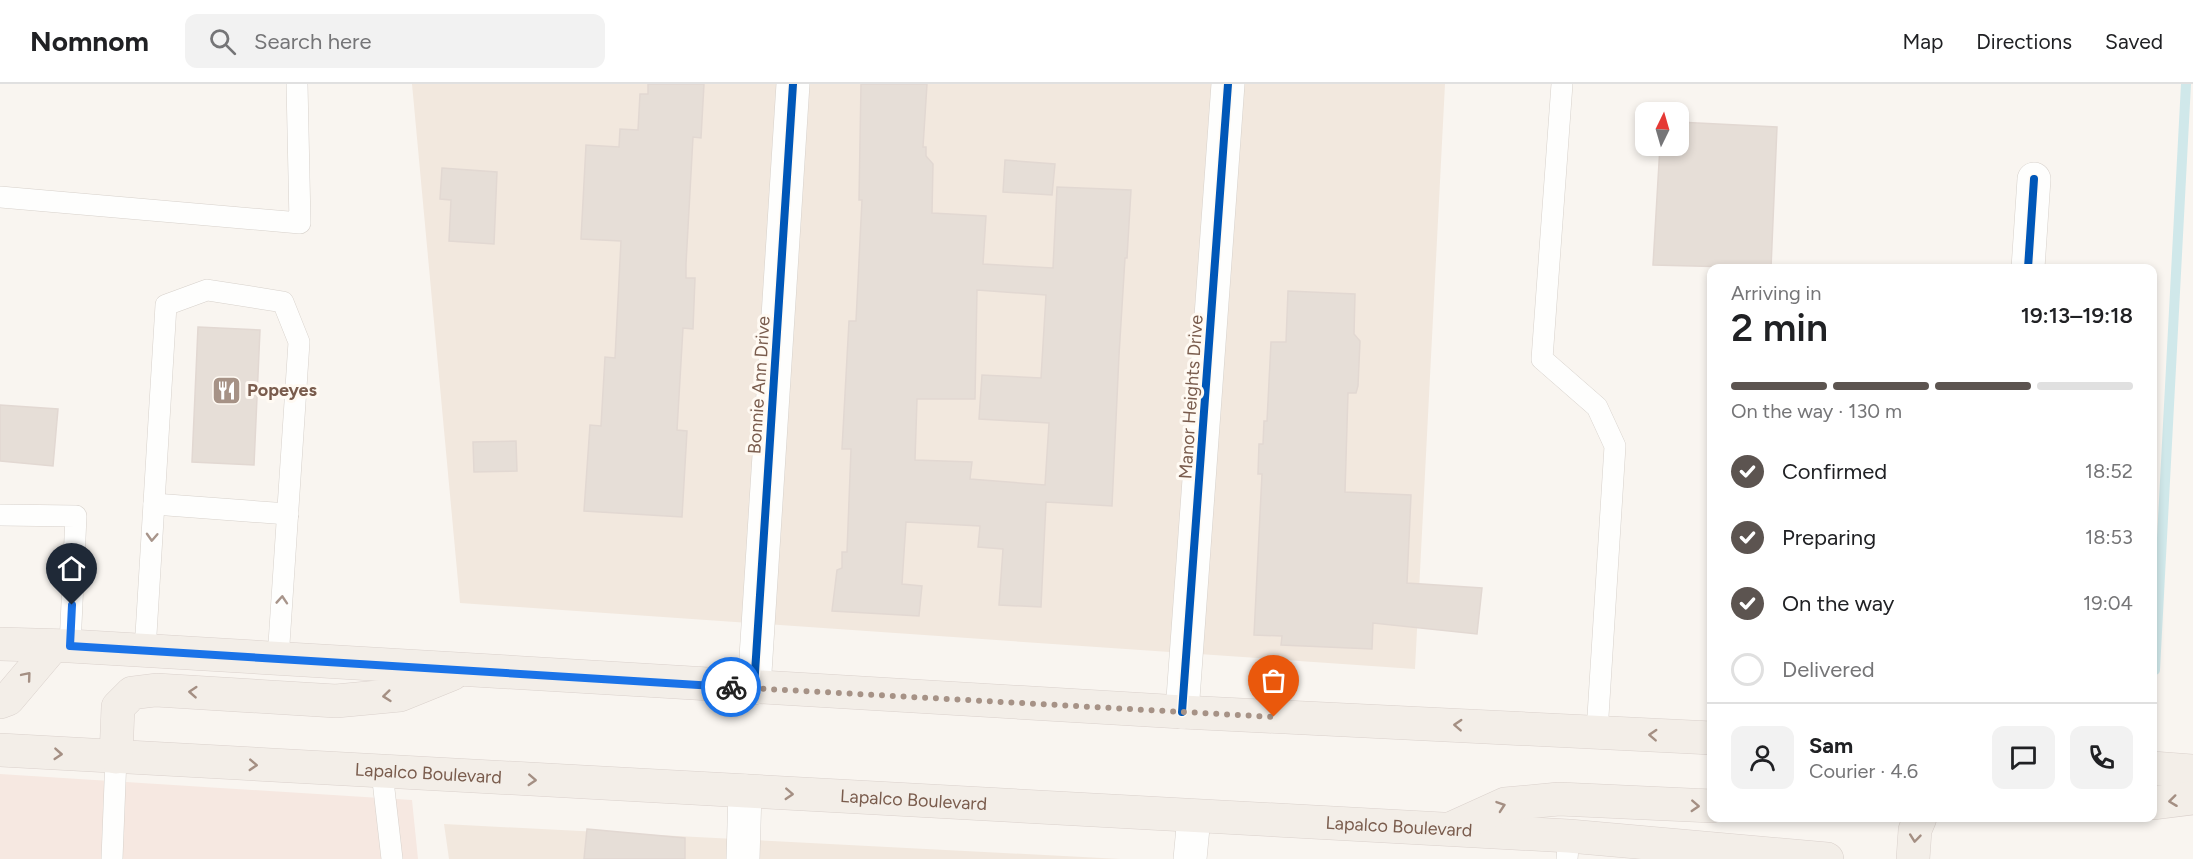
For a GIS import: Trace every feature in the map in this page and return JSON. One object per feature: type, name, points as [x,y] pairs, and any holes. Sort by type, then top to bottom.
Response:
[{"type":"main road","points":[[0,644],[1182,712],[1707,738]]},
{"type":"main road","points":[[0,702],[8,699],[61,646]]},
{"type":"main road","points":[[116,758],[118,707],[132,693],[156,690],[336,701],[400,695],[462,670]]},
{"type":"main road","name":"Lapalco Boulevard","points":[[0,750],[1447,830],[1568,848],[1827,859]]},
{"type":"main road","points":[[2157,768],[2193,771]]},
{"type":"main road","points":[[2157,802],[2193,798]]},
{"type":"main road","points":[[1447,830],[1505,804],[1559,799],[1707,806]]},
{"type":"main road","points":[[1913,859],[1915,830],[1918,822]]},
{"type":"street","name":"Bonnie Ann Drive","points":[[753,688],[794,84]]},
{"type":"street","name":"Manor Heights Drive","points":[[1182,712],[1228,84]]},
{"type":"street","points":[[2028,264],[2034,179]]},
{"type":"street","points":[[743,859],[744,791]]},
{"type":"street","points":[[1190,859],[1194,817]]},
{"type":"lane","points":[[0,197],[300,223],[297,84]]},
{"type":"lane","points":[[1562,84],[1542,359],[1597,407],[1615,446],[1597,732]]},
{"type":"lane","points":[[145,651],[165,305],[207,290],[283,302],[299,342],[278,659]]},
{"type":"lane","points":[[154,504],[288,514]]},
{"type":"lane","points":[[0,515],[76,516],[61,646]]},
{"type":"lane","points":[[112,859],[116,758]]},
{"type":"lane","points":[[382,772],[392,859]]},
{"type":"shaded area","points":[[412,84],[1445,84],[1415,669],[460,603]]},
{"type":"shaded area","points":[[0,774],[412,800],[418,859],[0,859]]},
{"type":"shaded area","points":[[444,824],[1121,859],[449,859]]},
{"type":"building","points":[[648,84],[704,84],[701,138],[693,137],[686,264],[686,278],[695,278],[693,329],[683,328],[677,430],[687,431],[682,517],[584,511],[590,425],[601,426],[605,357],[615,358],[621,241],[581,239],[586,145],[619,147],[620,129],[638,130],[640,94],[648,94]]},
{"type":"building","points":[[861,84],[927,84],[923,147],[926,147],[926,156],[933,164],[932,213],[986,216],[983,264],[1053,268],[1057,187],[1131,190],[1119,355],[1112,506],[1046,502],[1041,607],[999,605],[1003,549],[978,547],[980,526],[906,522],[902,584],[922,586],[919,616],[832,611],[837,570],[842,568],[842,552],[847,552],[851,449],[842,449],[849,321],[856,321],[862,200],[859,200]],"holes":[[[977,290],[1046,295],[1041,378],[982,375],[979,419],[1049,423],[1045,485],[970,479],[972,462],[915,460],[917,399],[975,399]]]},
{"type":"building","points":[[1689,123],[1777,127],[1771,264],[1707,264],[1707,266],[1653,265],[1659,156],[1689,156]]},
{"type":"building","points":[[1005,160],[1055,164],[1052,195],[1003,192]]},
{"type":"building","points":[[442,168],[497,172],[494,244],[449,241],[451,200],[440,199]]},
{"type":"building","points":[[1288,291],[1355,294],[1354,334],[1360,341],[1358,386],[1356,393],[1348,393],[1345,492],[1411,495],[1407,583],[1482,588],[1477,634],[1373,623],[1372,649],[1281,645],[1282,636],[1254,635],[1262,474],[1258,474],[1259,444],[1263,444],[1264,421],[1267,421],[1271,342],[1286,342]]},
{"type":"building","name":"Popeyes","points":[[198,327],[260,330],[254,465],[192,462]]},
{"type":"building","points":[[0,405],[58,409],[53,466],[0,461]]},
{"type":"building","points":[[516,441],[517,471],[474,472],[473,442]]},
{"type":"building","points":[[587,829],[685,838],[685,859],[584,859]]},
{"type":"waterway","points":[[2157,632],[2186,84]]},
{"type":"cycle path","points":[[754,688],[793,84]]},
{"type":"cycle path","points":[[1182,712],[1228,84]]},
{"type":"cycle path","points":[[2028,264],[2034,179]]},
{"type":"way so far","points":[[731,687],[1274,717]]},
{"type":"place","name":"Popeyes","points":[[226,390]]},
{"type":"route","points":[[72,605],[70,646],[731,687]]}]
